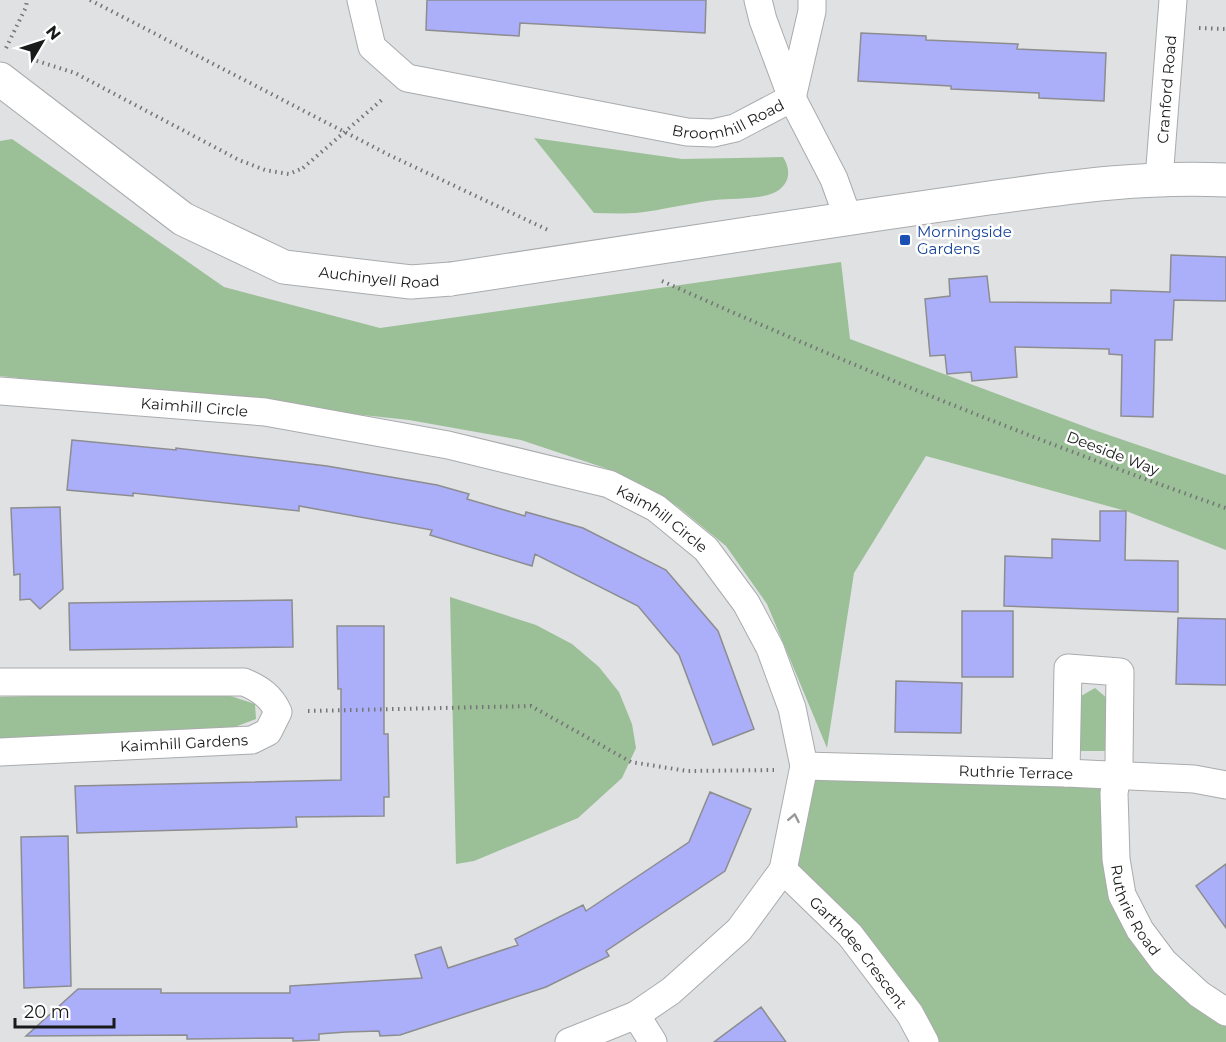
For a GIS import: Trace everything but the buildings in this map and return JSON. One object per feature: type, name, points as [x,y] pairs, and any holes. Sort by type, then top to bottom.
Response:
[{"type":"street","name":"Broomhill Road","points":[[361,0],[372,47],[407,78],[687,132],[713,133],[735,129],[792,98],[834,179],[848,218]]},
{"type":"street","points":[[758,0],[763,20],[792,98]]},
{"type":"street","points":[[792,98],[812,11],[812,0]]},
{"type":"street","name":"Cranford Road","points":[[1160,178],[1173,0]]},
{"type":"street","name":"Auchinyell Road","points":[[9,64],[183,219],[284,267],[411,282],[451,279],[848,218]]},
{"type":"street","points":[[848,218],[1084,185],[1160,178],[1226,180]]},
{"type":"street","name":"Kaimhill Circle","points":[[0,391],[265,412],[448,445],[609,484],[656,508],[706,549],[746,603],[770,648],[792,708],[804,766],[783,870],[739,930],[671,991],[636,1015],[569,1042]]},
{"type":"street","name":"Ruthrie Road","points":[[1066,773],[1068,668],[1120,672],[1119,764],[1114,794],[1116,859],[1122,896],[1140,930],[1164,962],[1199,994],[1226,1012]]},
{"type":"street","points":[[0,682],[244,682],[269,696],[278,712]]},
{"type":"street","name":"Kaimhill Gardens","points":[[0,752],[252,741],[268,732],[278,712]]},
{"type":"street","name":"Ruthrie Terrace","points":[[804,766],[1066,773],[1194,780],[1226,785]]},
{"type":"street","name":"Garthdee Crescent","points":[[783,870],[850,934],[910,1014],[925,1042]]},
{"type":"street","points":[[636,1015],[653,1042]]},
{"type":"path","points":[[27,0],[9,64],[34,60],[75,74],[239,160],[265,170],[289,174],[303,168],[384,98]]},
{"type":"path","points":[[90,0],[389,155],[551,231]]},
{"type":"path","name":"Deeside Way","points":[[654,277],[867,369],[1226,508]]},
{"type":"path","points":[[278,712],[531,706],[631,762],[687,771],[779,770],[804,766]]},
{"type":"green space","points":[[534,138],[682,159],[783,157],[788,174],[786,183],[779,190],[766,196],[705,201],[636,213],[594,213]]},
{"type":"green space","points":[[12,139],[224,287],[380,328],[841,262],[850,339],[1094,430],[1226,475],[1226,550],[1126,511],[926,456],[854,573],[827,748],[767,604],[726,546],[677,506],[643,485],[605,468],[521,440],[409,420],[0,376],[0,141]]},
{"type":"green space","points":[[450,597],[536,625],[572,644],[599,667],[619,692],[632,724],[636,748],[622,778],[578,818],[474,861],[456,864]]},
{"type":"green space","points":[[1095,688],[1108,699],[1108,751],[1079,751],[1081,696]]},
{"type":"green space","points":[[212,690],[255,704],[256,719],[213,735],[0,741],[0,697]]},
{"type":"green space","points":[[804,766],[1117,776],[1122,895],[1226,1012],[1226,1042],[925,1042],[783,870]]},
{"type":"place","name":"Morningside Gardens","points":[[905,240]]}]
